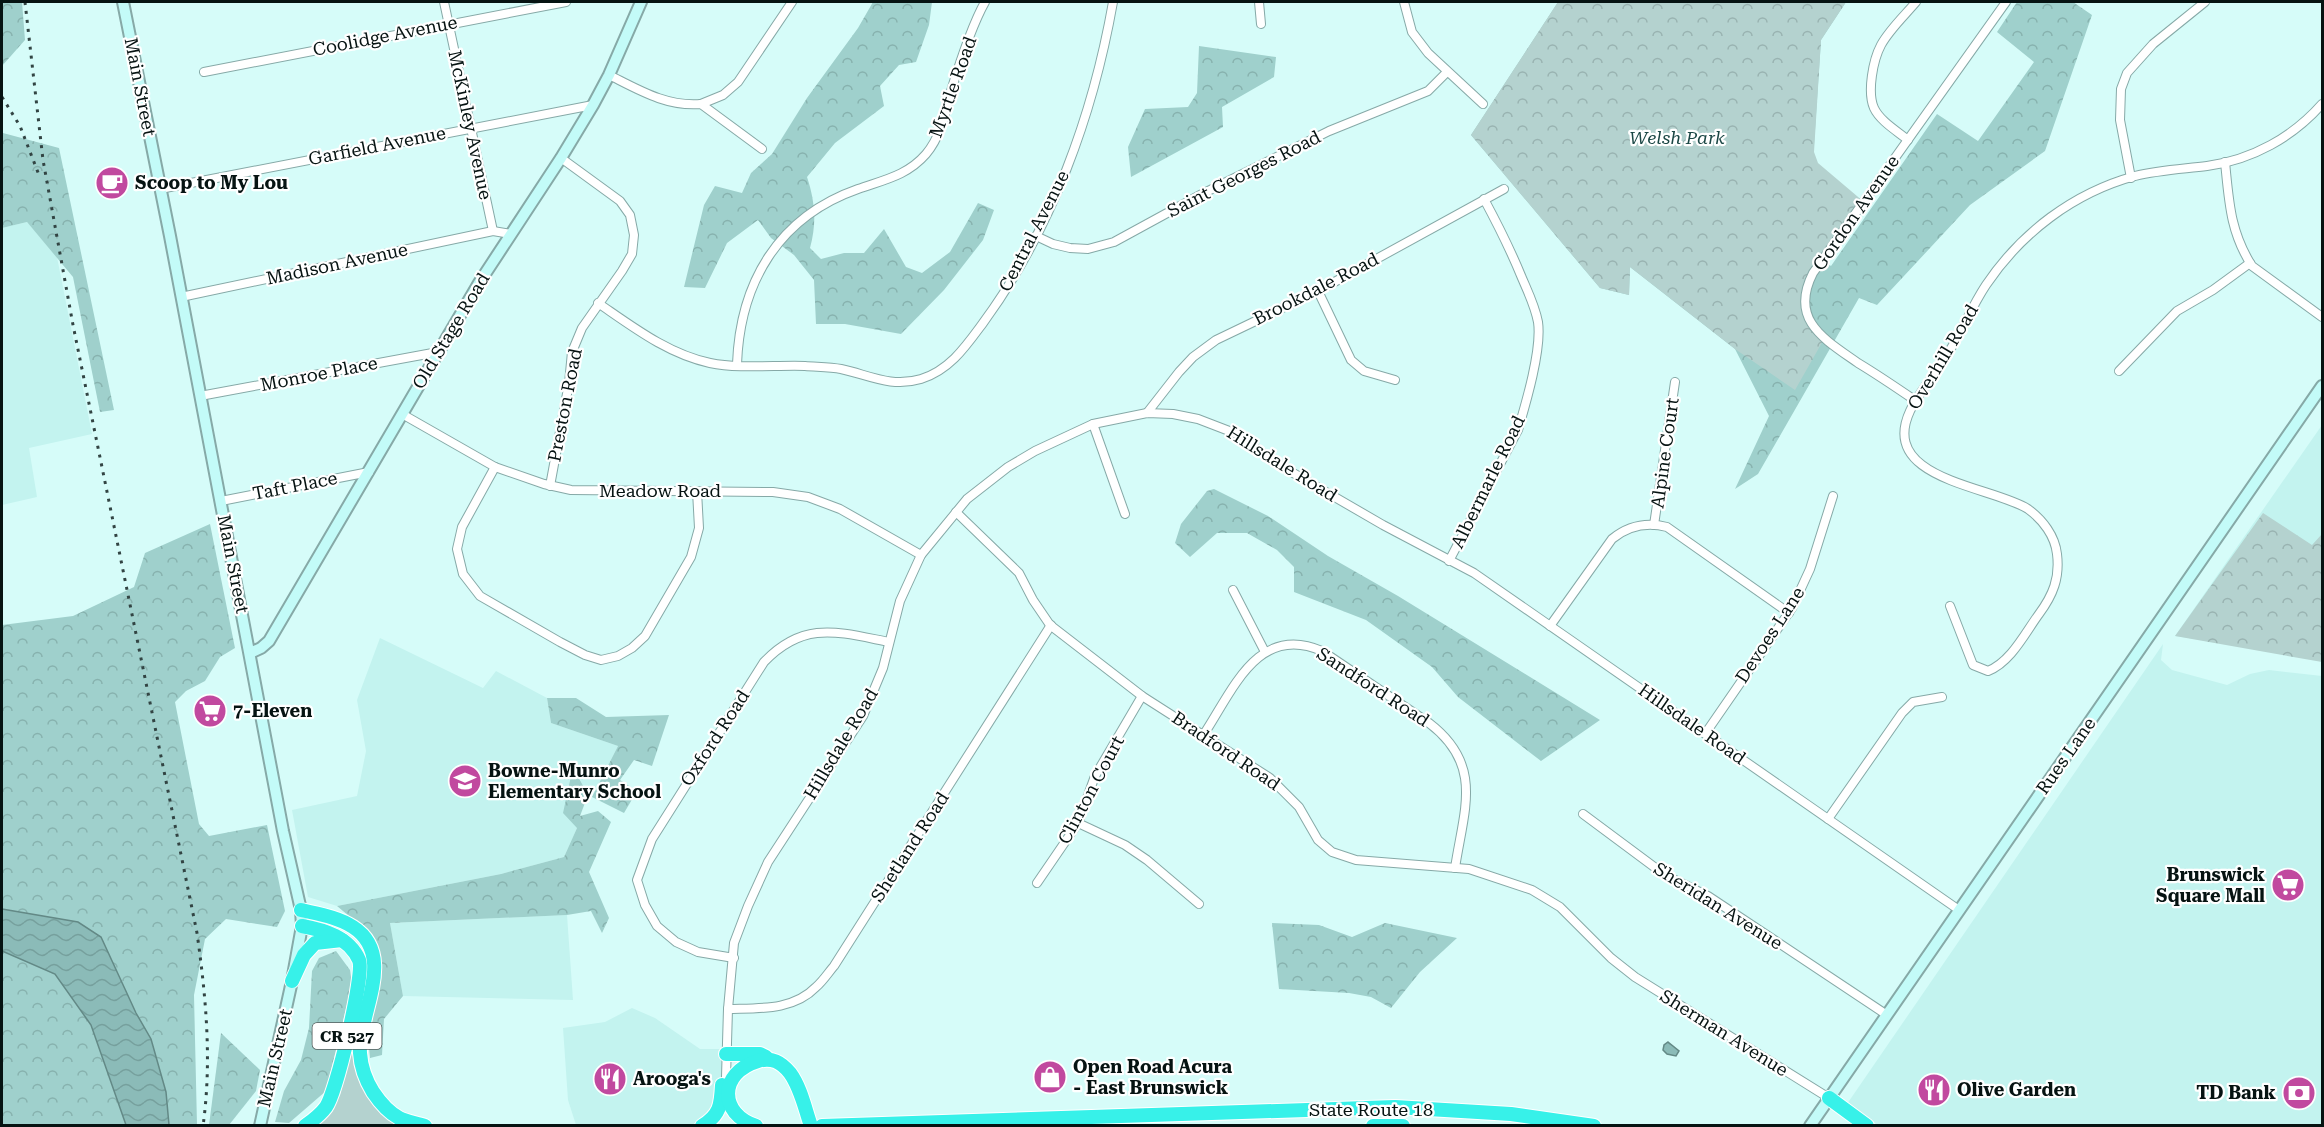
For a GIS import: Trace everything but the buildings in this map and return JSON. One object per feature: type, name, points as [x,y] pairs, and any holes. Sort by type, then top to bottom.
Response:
[{"type":"highway","points":[[301,910],[333,918],[354,928],[367,940],[371,949],[374,978],[359,1051],[363,1075],[379,1102],[399,1118],[425,1125]]},
{"type":"highway","points":[[302,926],[324,930],[342,940]]},
{"type":"highway","points":[[292,981],[304,956],[315,943],[342,940]]},
{"type":"highway","name":"CR 527","points":[[305,1125],[326,1107],[334,1089],[360,981],[360,961],[342,940]]},
{"type":"highway","points":[[726,1054],[760,1054],[776,1061],[790,1074],[799,1091],[811,1125]]},
{"type":"highway","points":[[702,1125],[720,1110],[722,1086],[735,1072],[745,1065],[769,1058]]},
{"type":"highway","points":[[728,1080],[729,1098],[733,1109],[740,1117],[756,1125]]},
{"type":"highway","points":[[1829,1098],[1867,1125]]},
{"type":"highway","name":"State Route 18","points":[[822,1125],[1395,1107],[1511,1114],[1594,1125]]},
{"type":"highway","name":"State Route 18","points":[[1372,1125],[1403,1125]]},
{"type":"main road","name":"Main Street","points":[[123,2],[182,297],[283,831],[301,910],[302,926],[292,981],[260,1125]]},
{"type":"main road","name":"Old Stage Road","points":[[250,653],[269,641],[438,352],[593,105],[609,75],[641,2]]},
{"type":"main road","name":"Rues Lane","points":[[1810,1125],[2322,386]]},
{"type":"street","name":"McKinley Avenue","points":[[444,2],[493,231]]},
{"type":"street","name":"Coolidge Avenue","points":[[204,72],[566,2]]},
{"type":"street","points":[[609,75],[672,103],[701,104],[723,95],[738,82],[792,2]]},
{"type":"street","name":"Myrtle Road","points":[[737,364],[738,342],[745,304],[761,268],[783,237],[804,218],[832,200],[904,173],[930,148],[940,132],[957,74],[984,2]]},
{"type":"street","name":"Central Avenue","points":[[598,303],[645,336],[670,349],[712,363],[841,369],[890,383],[907,382],[932,375],[953,361],[971,339],[994,308],[1036,236],[1067,168],[1084,123],[1106,44],[1113,2]]},
{"type":"street","points":[[1258,2],[1261,24]]},
{"type":"street","points":[[1404,2],[1412,32],[1428,53],[1483,104]]},
{"type":"street","points":[[1908,140],[1873,107],[1871,90],[1875,62],[1881,45],[1916,2]]},
{"type":"street","name":"Gordon Avenue","points":[[1916,401],[1824,339],[1810,322],[1805,302],[1806,292],[1813,273],[2006,2]]},
{"type":"street","points":[[2131,178],[2120,120],[2121,89],[2127,73],[2153,44],[2205,2]]},
{"type":"street","name":"Saint Georges Road","points":[[1036,236],[1053,244],[1079,249],[1096,248],[1114,242],[1202,194],[1329,130],[1428,91],[1447,72]]},
{"type":"street","points":[[701,104],[762,149]]},
{"type":"street","name":"Overhill Road","points":[[1950,606],[1973,665],[1988,671],[1996,668],[2006,659],[2053,592],[2058,571],[2056,550],[2045,525],[2030,510],[1935,474],[1919,464],[1908,448],[1905,434],[1908,414],[1950,351],[1985,286],[2019,244],[2068,205],[2108,185],[2131,178],[2247,156],[2300,126],[2322,104]]},
{"type":"street","name":"Garfield Avenue","points":[[160,189],[593,105]]},
{"type":"street","name":"Preston Road","points":[[550,486],[569,383],[572,352],[582,328],[632,254],[634,235],[630,215],[620,201],[561,158]]},
{"type":"street","points":[[2225,162],[2230,213],[2237,240],[2250,263],[2322,317]]},
{"type":"street","name":"Brookdale Road","points":[[1147,413],[1186,365],[1216,340],[1318,291],[1504,189]]},
{"type":"street","name":"Albermarle Road","points":[[1449,561],[1518,430],[1538,340],[1535,308],[1506,240],[1484,199]]},
{"type":"street","points":[[493,231],[511,234]]},
{"type":"street","name":"Madison Avenue","points":[[182,297],[493,231]]},
{"type":"street","points":[[2119,371],[2177,311],[2213,290],[2250,263]]},
{"type":"street","points":[[1318,291],[1351,360],[1364,371],[1395,381]]},
{"type":"street","name":"Monroe Place","points":[[200,396],[438,352]]},
{"type":"street","name":"Alpine Court","points":[[1654,525],[1675,382]]},
{"type":"street","name":"Hillsdale Road","points":[[728,1080],[726,1054],[734,943],[757,883],[768,862],[862,716],[884,668],[900,602],[921,555],[967,499],[1008,467],[1035,451],[1093,424],[1147,413],[1198,418],[1237,434],[1276,463],[1474,573],[1959,910]]},
{"type":"street","name":"Meadow Road","points":[[402,414],[495,467],[550,486],[571,490],[773,492],[807,497],[840,508],[921,555]]},
{"type":"street","points":[[1093,424],[1125,514]]},
{"type":"street","points":[[495,467],[462,527],[457,549],[463,574],[480,596],[560,642],[585,655],[601,660],[618,656],[632,648],[645,636],[691,557],[699,528],[697,491]]},
{"type":"street","name":"Taft Place","points":[[220,501],[369,472]]},
{"type":"street","name":"Devoes Lane","points":[[1705,734],[1789,613],[1810,569],[1833,496]]},
{"type":"street","name":"Bradford Road","points":[[956,512],[1019,573],[1033,600],[1051,625],[1142,696],[1281,786],[1299,807],[1318,840],[1332,852],[1356,860],[1469,868],[1532,890],[1560,907],[1621,966]]},
{"type":"street","points":[[1550,626],[1612,539],[1638,526],[1654,525],[1667,527],[1789,613]]},
{"type":"street","points":[[1233,590],[1265,652]]},
{"type":"street","name":"Shetland Road","points":[[728,1009],[776,1007],[800,1000],[816,988],[834,966],[1051,625]]},
{"type":"street","name":"Oxford Road","points":[[734,958],[698,952],[676,942],[657,926],[645,906],[637,880],[652,839],[764,662],[776,649],[795,637],[813,632],[832,631],[889,642]]},
{"type":"street","name":"Sandford Road","points":[[1204,734],[1250,663],[1265,652],[1287,644],[1311,646],[1322,651],[1429,723],[1449,740],[1461,761],[1467,784],[1455,868]]},
{"type":"street","name":"Clinton Court","points":[[1037,883],[1078,823],[1095,776],[1142,696]]},
{"type":"street","points":[[1828,819],[1902,713],[1913,702],[1942,697]]},
{"type":"street","name":"Sheridan Avenue","points":[[1583,813],[1665,874],[1708,896],[1887,1015]]},
{"type":"street","points":[[1078,823],[1125,845],[1140,855],[1199,904]]},
{"type":"street","name":"Sherman Avenue","points":[[1621,966],[1659,993],[1829,1098]]},
{"type":"shaded area","points":[[27,222],[57,257],[92,434],[29,448],[37,497],[2,505],[2,228]]},
{"type":"shaded area","points":[[2322,425],[2322,658],[2175,636]]},
{"type":"shaded area","name":"Bowne-Munro Elementary School","points":[[380,638],[483,688],[496,671],[547,698],[551,723],[618,746],[592,797],[588,795],[574,768],[577,828],[564,857],[501,874],[337,906],[308,897],[292,810],[357,796],[366,751],[357,700]]},
{"type":"shaded area","points":[[2163,644],[2161,660],[2172,670],[2227,685],[2250,674],[2269,670],[2322,676],[2322,1125],[1879,1126],[1847,1104]]},
{"type":"shaded area","points":[[567,915],[573,1000],[403,996],[390,923]]},
{"type":"shaded area","points":[[632,1008],[655,1018],[700,1049],[726,1049],[721,1104],[702,1125],[576,1125],[568,1100],[563,1028],[605,1022]]},
{"type":"green space","points":[[2,2],[22,2],[25,40],[2,66]]},
{"type":"green space","points":[[873,2],[932,2],[929,25],[916,62],[899,65],[880,86],[884,106],[835,143],[807,177],[814,212],[814,230],[810,248],[821,259],[844,253],[864,253],[884,229],[906,267],[922,273],[950,252],[978,203],[994,210],[983,240],[944,290],[901,334],[845,324],[816,324],[814,280],[794,255],[771,238],[758,220],[727,243],[705,288],[684,287],[704,205],[715,186],[742,193],[751,173],[772,154],[807,98],[858,28]]},
{"type":"green space","name":"Welsh Park","points":[[1558,2],[1846,2],[1821,40],[1807,250],[1831,266],[1937,114],[1978,141],[2034,62],[1997,32],[2017,2],[2073,2],[2092,15],[2045,151],[1970,205],[1877,305],[1859,298],[1758,474],[1735,489],[1769,416],[1735,349],[1630,267],[1629,295],[1600,288],[1471,135]]},
{"type":"green space","name":"Welsh Park","points":[[1558,2],[1846,2],[1821,40],[1814,152],[1818,163],[1864,202],[1813,273],[1805,302],[1824,339],[1795,390],[1735,349],[1630,267],[1629,295],[1600,288],[1471,135]]},
{"type":"green space","points":[[1199,46],[1276,57],[1274,77],[1222,107],[1223,127],[1131,177],[1128,147],[1145,109],[1188,107],[1197,93]]},
{"type":"green space","points":[[2,75],[3,133],[59,148],[114,410],[100,412],[73,277],[27,222],[2,228]]},
{"type":"green space","points":[[1214,489],[1268,516],[1328,556],[1398,596],[1600,720],[1541,761],[1458,697],[1432,667],[1366,620],[1294,592],[1294,567],[1277,550],[1247,533],[1217,533],[1190,557],[1175,543],[1181,524],[1207,491]]},
{"type":"green space","points":[[2263,513],[2312,545],[2322,534],[2322,662],[2175,636]]},
{"type":"green space","points":[[210,524],[235,648],[220,657],[205,681],[186,691],[175,702],[199,824],[209,836],[267,825],[285,911],[277,927],[226,919],[205,939],[194,995],[197,1125],[2,1125],[2,625],[73,616],[134,587],[145,553]]},
{"type":"green space","points":[[547,698],[576,698],[606,717],[669,715],[652,766],[634,760],[620,780],[637,791],[624,813],[592,797],[618,746],[551,723]]},
{"type":"green space","points":[[573,767],[588,795],[580,816],[598,811],[611,822],[589,872],[609,918],[602,933],[591,911],[567,915],[390,923],[403,996],[384,1019],[382,1055],[370,1058],[368,1037],[378,974],[355,921],[337,906],[501,874],[564,857],[577,828],[563,813]]},
{"type":"green space","points":[[1272,923],[1319,925],[1352,937],[1385,923],[1457,938],[1420,972],[1391,1008],[1371,997],[1349,993],[1279,989]]},
{"type":"green space","points":[[336,951],[350,970],[352,984],[326,1091],[289,1123],[275,1122],[284,1091],[301,1060],[309,1028],[312,971],[319,958]]},
{"type":"green space","points":[[221,1033],[260,1070],[256,1091],[229,1125],[209,1125]]},
{"type":"green space","points":[[351,1049],[354,1050],[355,1067],[403,1126],[315,1126],[332,1110],[340,1095]]},
{"type":"water","points":[[2,909],[78,922],[101,937],[136,1013],[151,1039],[166,1092],[169,1125],[126,1125],[91,1025],[55,974],[2,951]]},
{"type":"water","points":[[1668,1042],[1679,1051],[1676,1056],[1667,1054],[1663,1050],[1664,1045]]},
{"type":"railway","points":[[25,2],[43,160],[73,325],[197,933],[207,1029],[206,1102],[203,1126]]},
{"type":"railway","points":[[2,97],[20,126],[39,175]]},
{"type":"place","name":"Scoop to My Lou","points":[[112,183]]},
{"type":"place","name":"7-Eleven","points":[[210,711]]},
{"type":"place","name":"Bowne-Munro Elementary School","points":[[465,781]]},
{"type":"place","name":"Brunswick Square Mall","points":[[2288,885]]},
{"type":"place","name":"Open Road Acura - East Brunswick","points":[[1050,1077]]},
{"type":"place","name":"Arooga's","points":[[610,1079]]},
{"type":"place","name":"Olive Garden","points":[[1934,1090]]},
{"type":"place","name":"TD Bank","points":[[2299,1093]]}]
